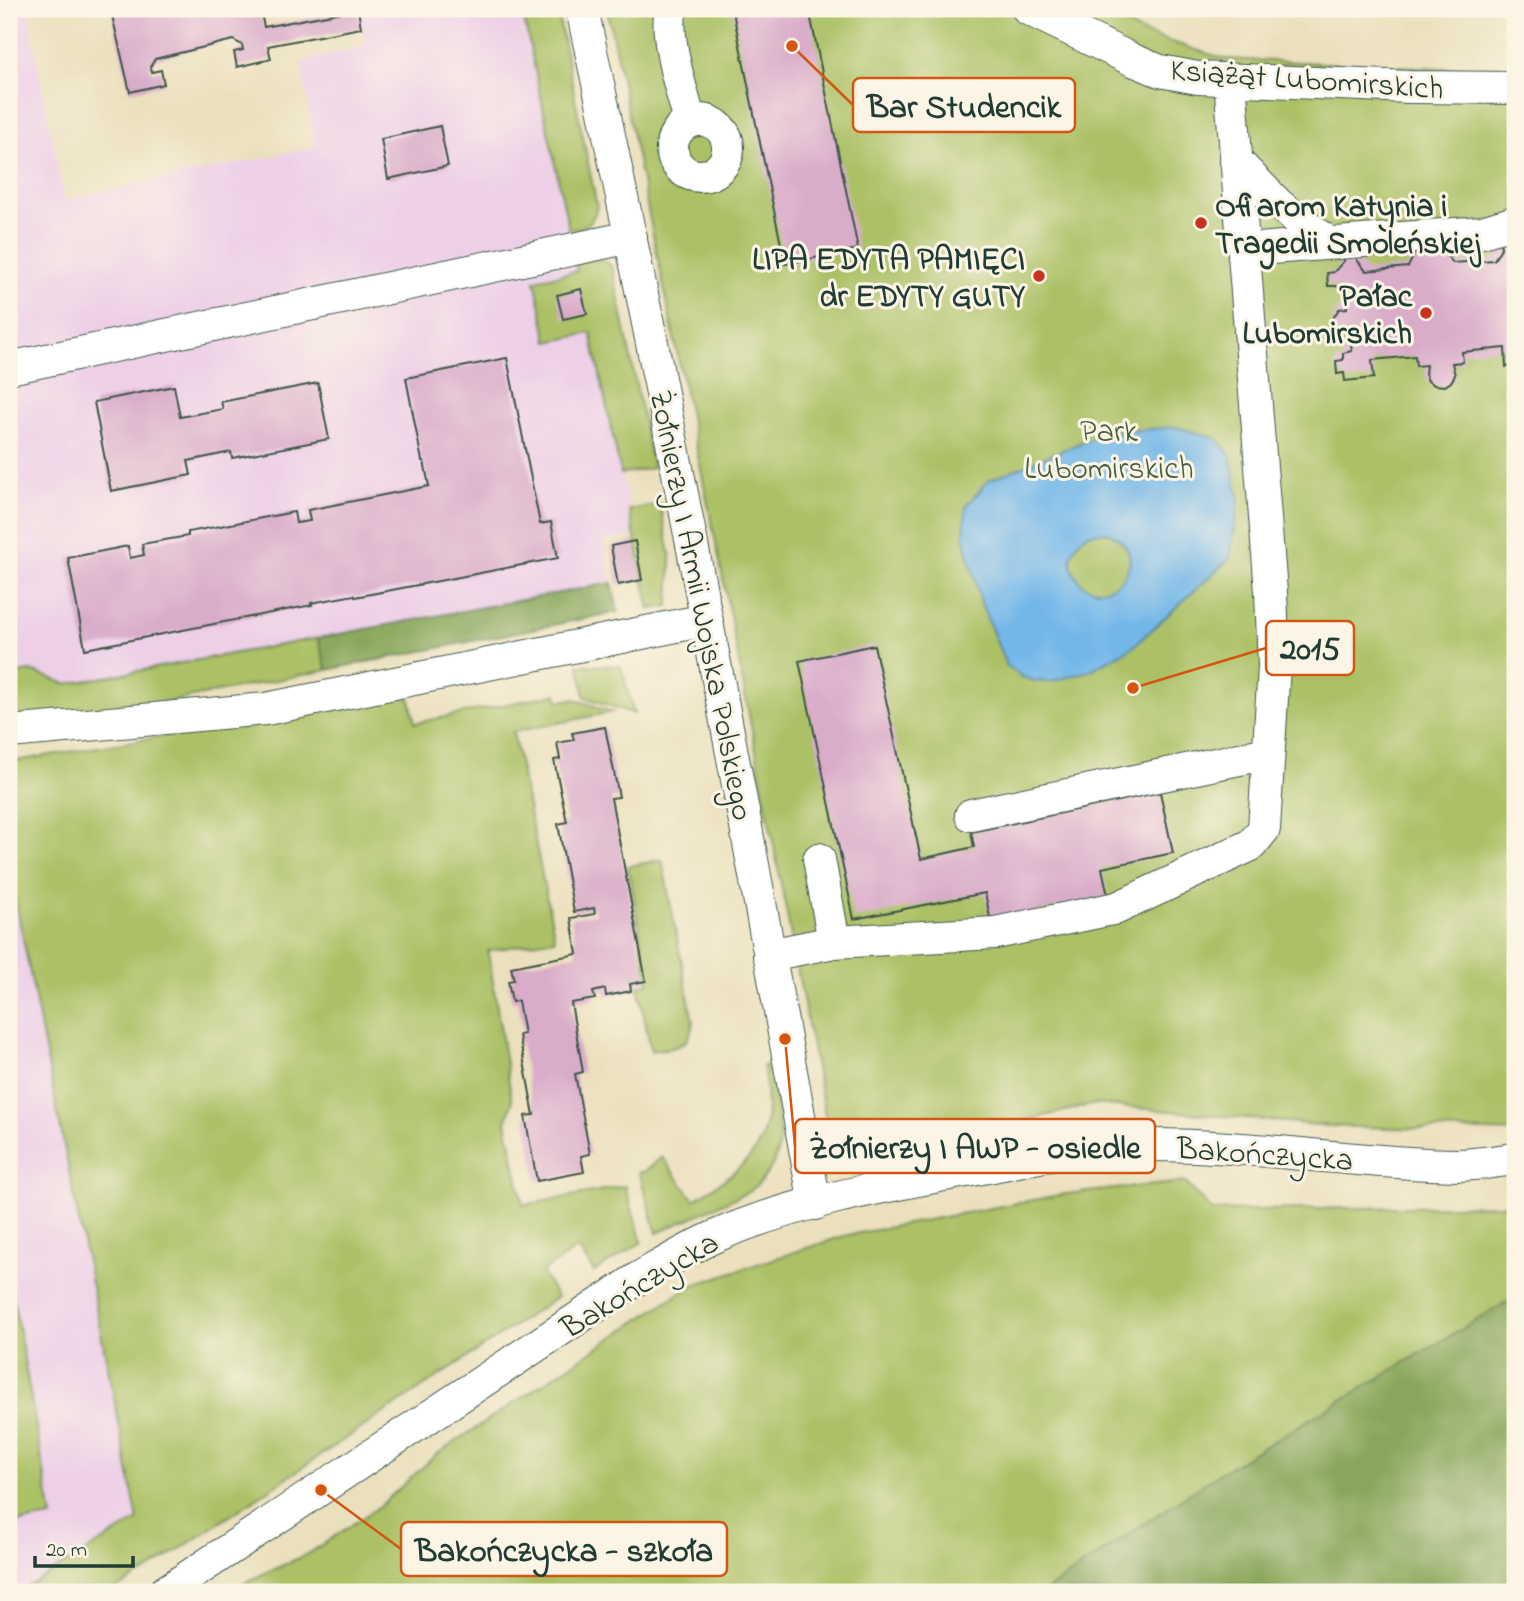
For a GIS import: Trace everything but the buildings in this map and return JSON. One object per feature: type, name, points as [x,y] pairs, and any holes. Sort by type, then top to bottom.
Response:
[{"type":"street","name":"Żołnierzy I Armii Wojska Polskiego","points":[[582,9],[631,237],[706,620],[815,1204]]},
{"type":"street","points":[[671,9],[669,27],[690,121]]},
{"type":"street","name":"Książąt Lubomirskich","points":[[1028,9],[1153,68],[1198,78],[1410,87],[1515,88]]},
{"type":"street","points":[[769,955],[834,942],[995,933],[1117,908],[1251,845],[1264,830],[1274,666],[1271,592],[1230,80]]},
{"type":"street","points":[[1236,161],[1279,205],[1329,243]]},
{"type":"street","points":[[1244,250],[1482,232],[1515,222]]},
{"type":"street","points":[[9,368],[631,237]]},
{"type":"street","points":[[9,732],[266,709],[706,620]]},
{"type":"street","points":[[971,815],[1268,753]]},
{"type":"street","points":[[819,859],[834,942]]},
{"type":"street","name":"Bakończycka","points":[[165,1592],[637,1279],[717,1236],[815,1204],[1059,1153],[1149,1145],[1460,1165],[1515,1159]]},
{"type":"shaded area","points":[[9,9],[27,9],[64,200],[315,147],[301,61],[366,46],[358,9],[522,9],[577,271],[548,341],[591,333],[635,535],[603,541],[612,583],[67,684],[31,671],[9,674]]},
{"type":"shaded area","points":[[9,867],[138,1520],[18,1592],[9,1592]]},
{"type":"green space","points":[[522,9],[557,9],[597,207],[591,221],[580,228],[569,230]]},
{"type":"green space","name":"Park Lubomirskich","points":[[607,9],[1098,9],[1143,33],[1225,59],[1515,71],[1515,1132],[1329,1126],[1095,1104],[855,1160],[829,1136],[723,578]]},
{"type":"green space","points":[[601,259],[612,266],[653,468],[621,474],[591,333],[548,342],[535,280],[577,271],[575,262]]},
{"type":"green space","points":[[660,504],[671,558],[669,606],[650,609],[629,510]]},
{"type":"green space","points":[[612,583],[618,612],[327,670],[318,638]]},
{"type":"green space","points":[[318,638],[327,670],[132,709],[9,718],[9,674],[31,671],[67,684]]},
{"type":"green space","points":[[579,665],[621,666],[634,714],[585,697]]},
{"type":"green space","points":[[557,694],[559,701],[574,699],[612,712],[513,732],[555,939],[488,951],[512,1102],[506,1122],[523,1205],[625,1186],[642,1242],[594,1272],[578,1248],[542,1272],[557,1297],[149,1570],[110,1592],[18,1592],[138,1520],[9,867],[9,762],[409,695],[415,723]]},
{"type":"green space","points":[[662,860],[693,1021],[685,1042],[651,1051],[638,986],[649,983],[628,866]]},
{"type":"green space","points":[[767,1065],[779,1133],[773,1163],[764,1177],[750,1191],[657,1233],[639,1172],[644,1172],[662,1157],[694,1200],[733,1173],[757,1147],[763,1132],[767,1114],[763,1066]]},
{"type":"green space","points":[[1185,1182],[1212,1211],[1501,1205],[1515,1202],[1515,1297],[1218,1474],[1044,1592],[229,1592],[308,1554],[380,1506],[437,1454],[690,1286],[844,1236],[1065,1194]]},
{"type":"green space","points":[[9,1275],[52,1517],[9,1524]]},
{"type":"green space","points":[[1515,1297],[1515,1592],[1044,1592],[1218,1474]]},
{"type":"water","points":[[1176,427],[1216,438],[1230,455],[1239,499],[1230,558],[1133,647],[1089,671],[1050,682],[1022,677],[1006,665],[981,603],[964,536],[966,506],[989,480],[1114,432]],"holes":[[[1108,532],[1122,542],[1129,554],[1129,566],[1124,577],[1115,585],[1091,589],[1081,582],[1072,568],[1073,552],[1078,542],[1086,535]]]},
{"type":"place","name":"Bar Studencik","points":[[792,46]]},
{"type":"place","name":"Ofiarom Katynia i Tragedii Smoleńskiej","points":[[1201,223]]},
{"type":"place","name":"LIPA EDYTA PAMIĘCI dr EDYTY GUTY","points":[[1039,276]]},
{"type":"place","name":"Pałac Lubomirskich","points":[[1426,313]]},
{"type":"place","name":"2015","points":[[1133,688]]},
{"type":"place","name":"Żołnierzy I AWP - osiedle","points":[[785,1039]]},
{"type":"place","name":"Bakończycka - szkoła","points":[[321,1490]]}]
